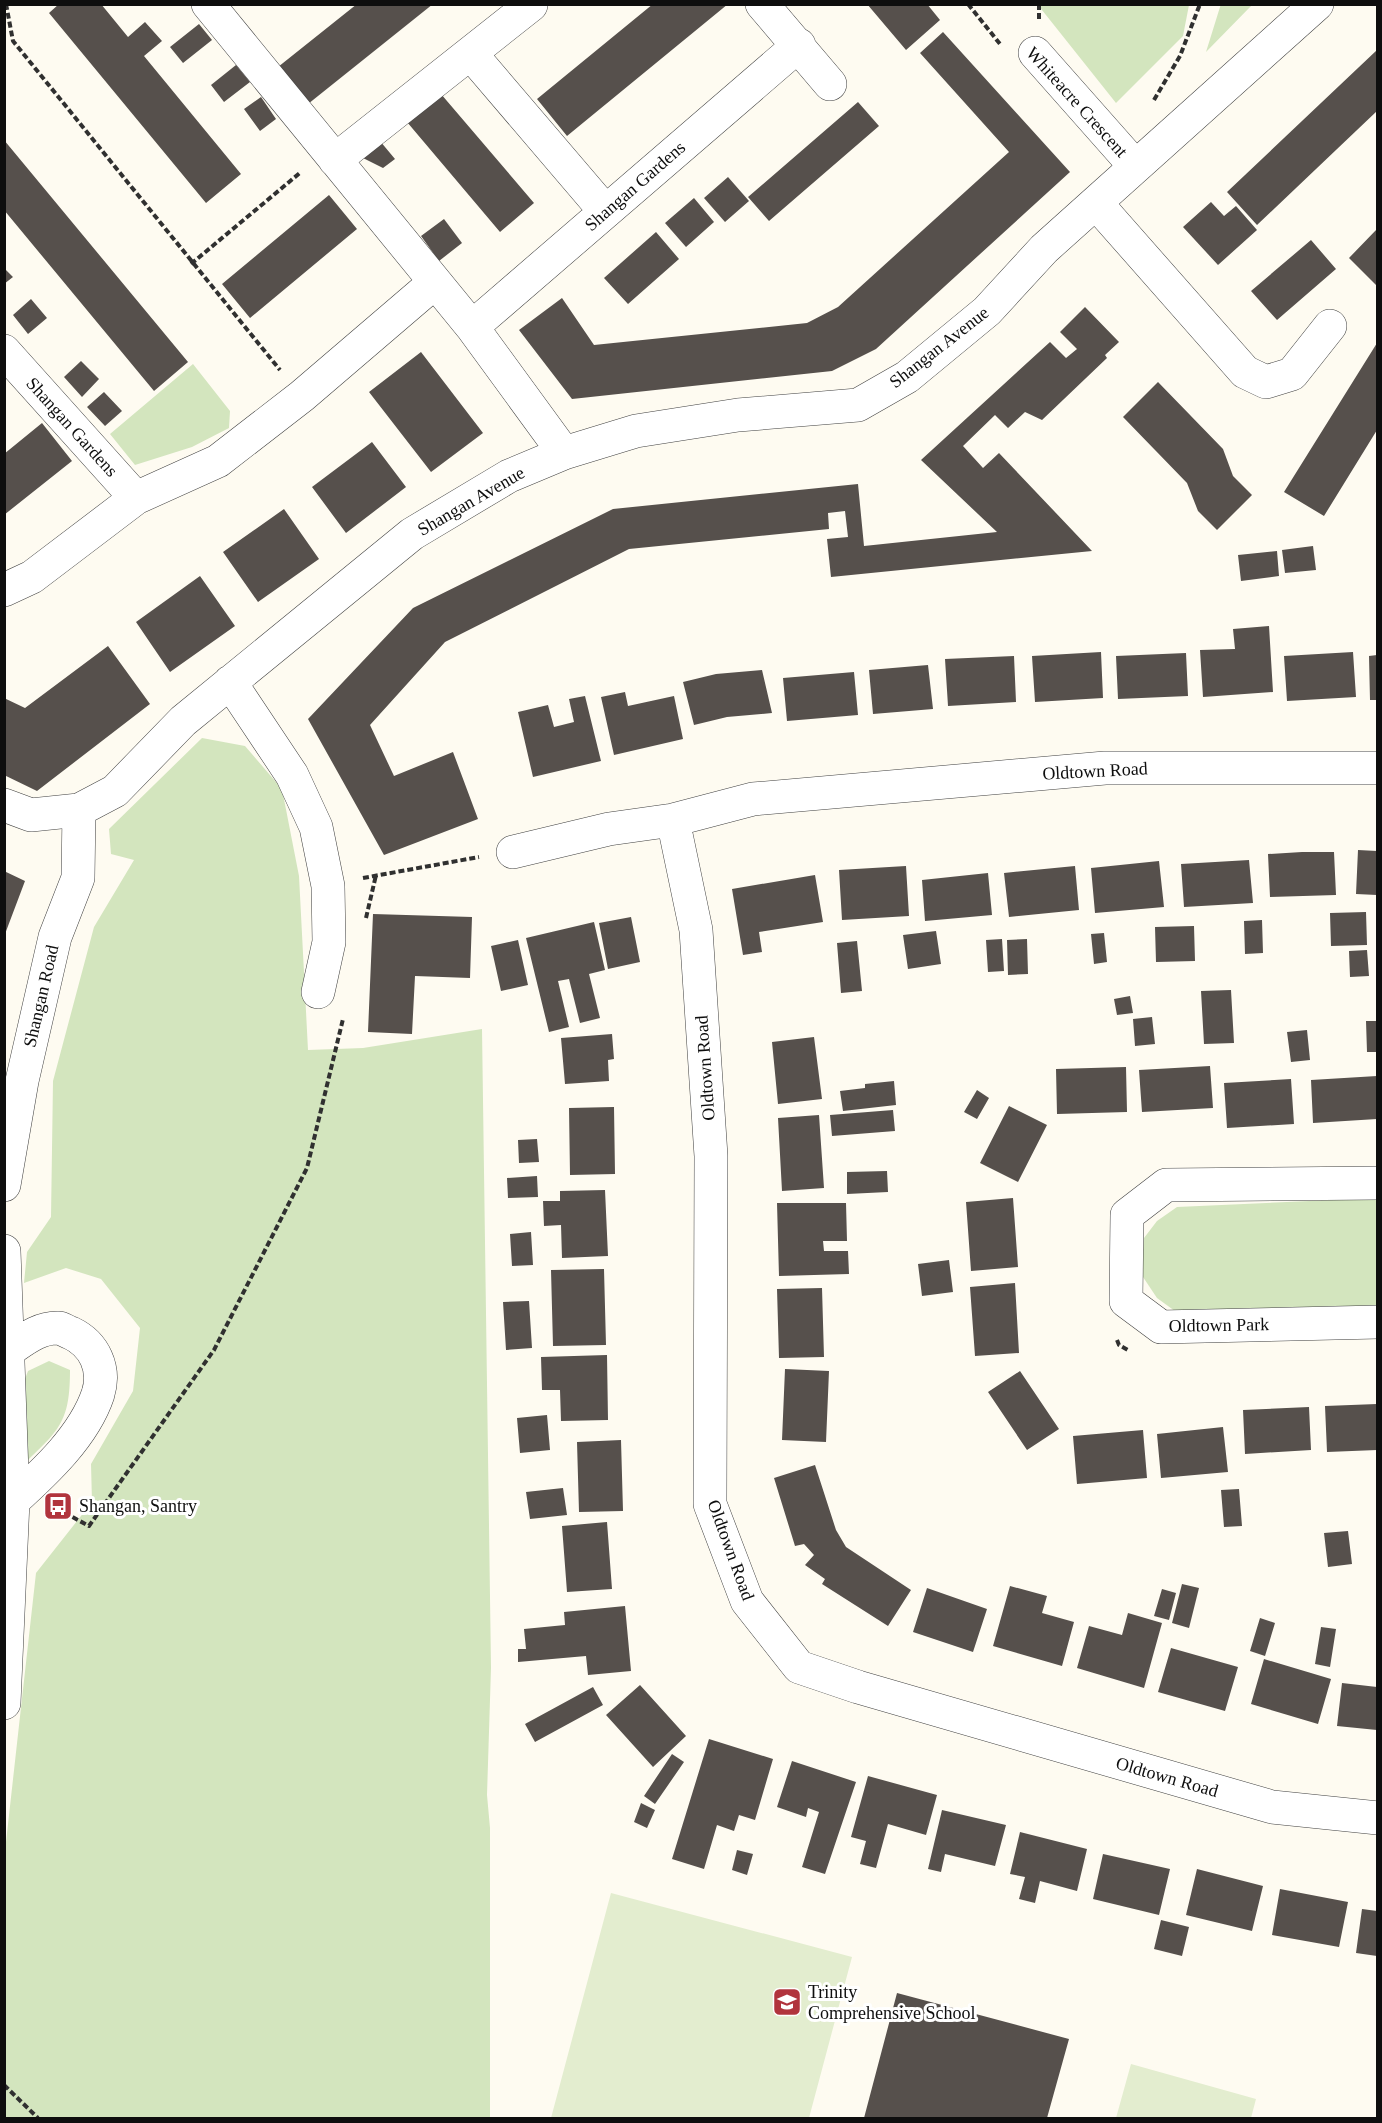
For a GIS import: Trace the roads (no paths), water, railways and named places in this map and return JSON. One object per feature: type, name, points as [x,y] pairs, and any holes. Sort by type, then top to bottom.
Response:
[{"type":"street","points":[[762,4],[830,84]]},
{"type":"street","name":"Whiteacre Crescent","points":[[1096,203],[1317,4]]},
{"type":"street","points":[[330,155],[471,54],[531,5]]},
{"type":"street","points":[[216,7],[330,155],[472,327],[564,453]]},
{"type":"street","name":"Whiteacre Crescent","points":[[1037,39],[1135,166]]},
{"type":"street","name":"Shangan Gardens","points":[[472,327],[799,45]]},
{"type":"street","points":[[471,54],[605,212]]},
{"type":"street","points":[[1096,203],[1245,372],[1266,382],[1292,374],[1330,326]]},
{"type":"street","name":"Shangan Avenue","points":[[79,810],[115,791],[183,721],[412,534],[509,476],[564,453],[636,431],[738,415],[858,405],[907,377],[987,311],[1044,249],[1096,203]]},
{"type":"street","points":[[4,590],[33,577],[136,498],[218,461],[302,396],[434,283]]},
{"type":"street","name":"Shangan Gardens","points":[[6,356],[136,498]]},
{"type":"street","points":[[230,682],[297,785],[316,827],[328,886],[329,942],[318,992]]},
{"type":"street","name":"Oldtown Road","points":[[513,852],[609,829],[673,820],[753,799],[1105,768],[1377,768]]},
{"type":"street","points":[[4,805],[31,815],[79,810]]},
{"type":"street","name":"Shangan Road","points":[[4,1185],[22,1081],[55,937],[78,878],[79,810]]},
{"type":"street","name":"Oldtown Road","points":[[673,820],[696,930],[711,1156],[710,1504],[747,1601],[799,1667],[858,1687],[1272,1807],[1377,1818]]},
{"type":"street","name":"Oldtown Park","points":[[1377,1183],[1166,1185],[1127,1215],[1126,1301],[1161,1327],[1377,1322]]},
{"type":"street","points":[[4,1251],[13,1501],[5,1687]]},
{"type":"street","points":[[9,1350],[33,1333],[60,1328],[86,1340],[100,1365],[98,1393],[84,1420],[63,1450],[13,1501]]},
{"type":"place","name":"Shangan, Santry","points":[[58,1506]]},
{"type":"place","name":"Trinity Comprehensive School","points":[[787,2002]]}]
